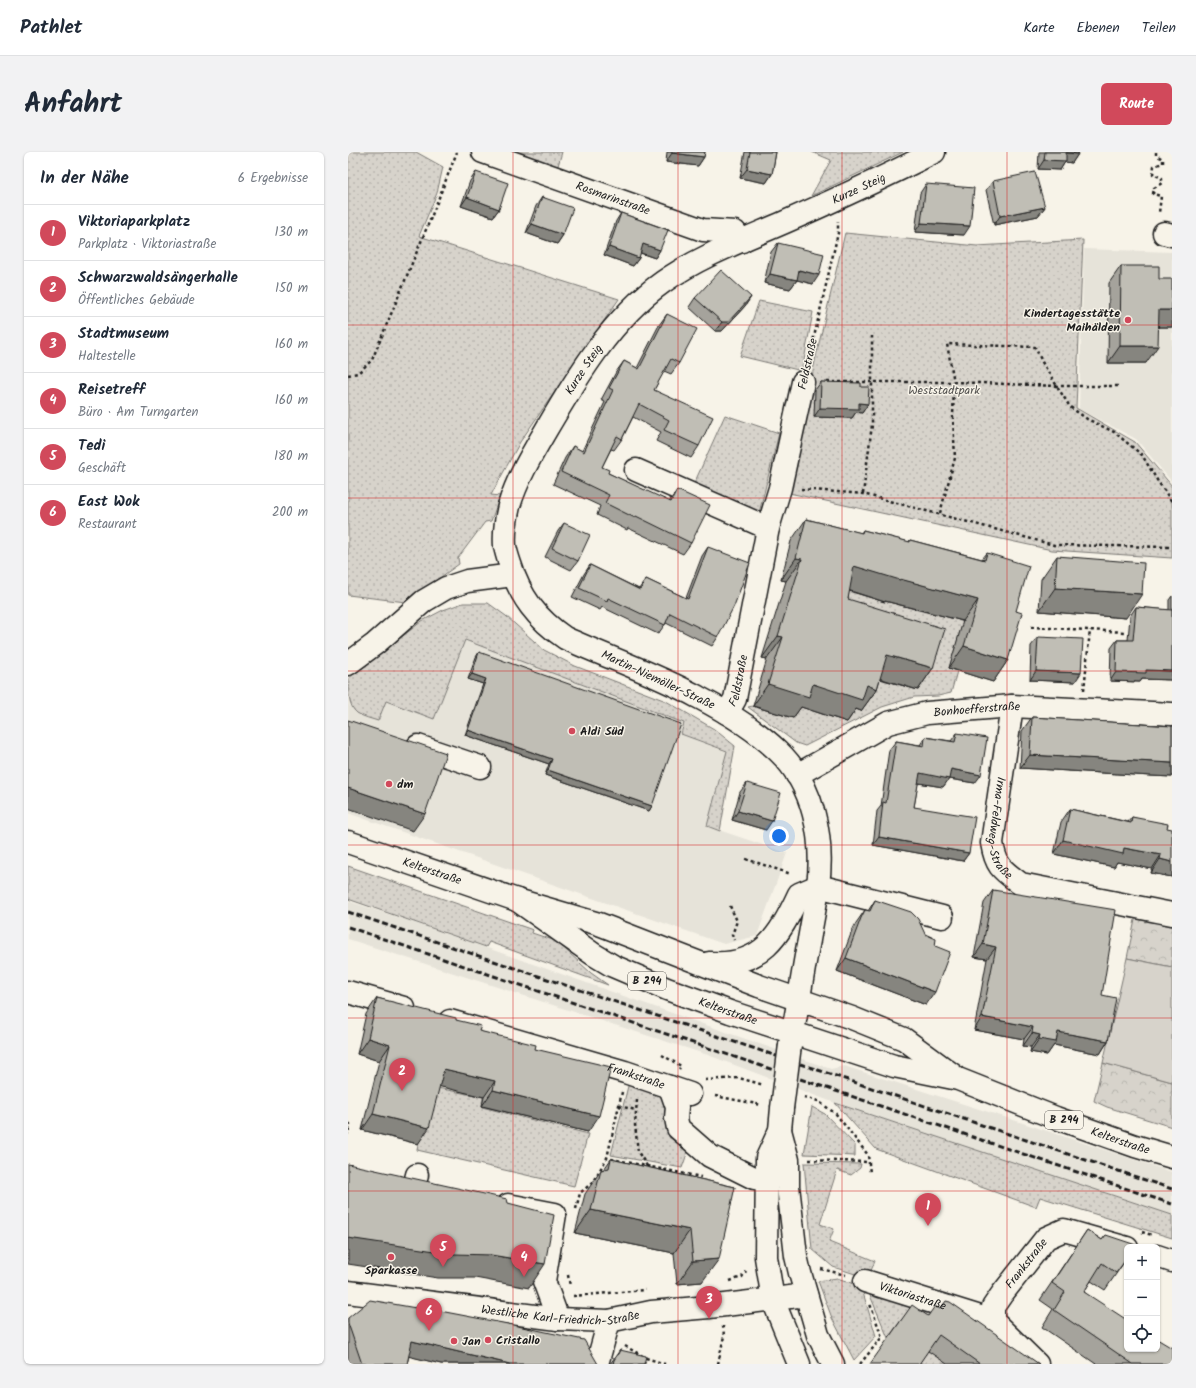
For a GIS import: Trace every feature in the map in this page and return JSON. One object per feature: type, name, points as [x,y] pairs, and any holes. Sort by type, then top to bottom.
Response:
[{"type":"main road","name":"Rosmarinstraße","points":[[483,152],[703,230],[735,232],[742,241]]},
{"type":"main road","name":"Kurze Steig","points":[[513,575],[505,547],[507,516],[513,494],[528,461],[556,412],[588,363],[626,315],[643,298],[684,268],[838,199],[934,152]]},
{"type":"main road","name":"Feldstraße","points":[[727,713],[735,699],[768,528],[780,488],[803,382]]},
{"type":"main road","points":[[636,470],[768,528]]},
{"type":"main road","points":[[348,664],[375,644],[424,602],[446,588],[467,581],[513,575]]},
{"type":"main road","name":"Martin-Niemöller-Straße","points":[[513,575],[538,616],[550,627],[566,638],[676,686],[727,713],[757,734],[779,752],[797,775],[805,789],[816,819],[819,853],[818,886],[792,1038]]},
{"type":"main road","name":"Bonhoefferstraße","points":[[797,775],[888,724],[927,712],[1012,706],[1172,714]]},
{"type":"main road","name":"Irma-Feldweg-Straße","points":[[1012,706],[992,843],[995,857],[1003,870],[1021,884],[1172,914]]},
{"type":"main road","points":[[398,740],[480,767]]},
{"type":"main road","name":"Kelterstraße","points":[[348,842],[516,900],[599,924],[799,1001],[852,1018],[904,1039],[958,1079]]},
{"type":"main road","points":[[699,962],[726,963],[742,960],[762,950],[775,937],[792,911],[799,894],[818,886],[942,917]]},
{"type":"main road","name":"Kelterstraße","points":[[516,900],[592,954],[613,966],[792,1038],[894,1066],[958,1079],[1056,1118],[1135,1146],[1172,1157]]},
{"type":"main road","name":"Frankstraße","points":[[348,992],[625,1072],[690,1094]]},
{"type":"main road","points":[[792,1038],[780,1130],[788,1160],[788,1186],[796,1256],[818,1335],[833,1364]]},
{"type":"main road","name":"Frankstraße","points":[[670,1087],[677,1107],[676,1118],[678,1128],[710,1156],[754,1178],[766,1180]]},
{"type":"main road","points":[[780,1130],[766,1158],[766,1257],[773,1300],[799,1364]]},
{"type":"main road","points":[[392,1183],[420,1184]]},
{"type":"main road","points":[[492,1202],[555,1214],[544,1281],[558,1319]]},
{"type":"main road","name":"Frankstraße","points":[[993,1321],[996,1291],[1037,1235],[1064,1230],[1124,1247]]},
{"type":"main road","points":[[1160,1257],[1172,1261]]},
{"type":"main road","name":"Viktoriastraße","points":[[865,1281],[993,1321],[1037,1364]]},
{"type":"main road","points":[[348,1292],[348,1299]]},
{"type":"main road","name":"Westliche Karl-Friedrich-Straße","points":[[348,1292],[558,1319],[609,1321],[651,1312],[773,1300],[806,1295]]},
{"type":"main road","points":[[597,1364],[609,1321]]},
{"type":"path","points":[[348,375],[358,373],[372,360],[457,152]]},
{"type":"path","points":[[1156,152],[1156,155],[1163,159],[1163,163],[1154,166],[1153,174],[1162,178],[1162,183],[1154,188],[1153,194],[1161,196],[1165,227]]},
{"type":"path","name":"Feldstraße","points":[[803,382],[838,233],[838,199]]},
{"type":"path","points":[[863,494],[872,425],[872,336]]},
{"type":"path","points":[[940,513],[955,458],[953,418],[954,382],[947,344],[1036,348],[1042,362],[1070,407],[1087,419],[1114,432],[1142,455],[1156,480],[1172,502]]},
{"type":"path","points":[[803,382],[954,382],[1058,386],[1118,386]]},
{"type":"path","points":[[780,488],[863,494],[940,513],[1054,545],[1172,547]]},
{"type":"path","points":[[1032,627],[1126,632]]},
{"type":"path","points":[[1081,710],[1090,630]]},
{"type":"path","points":[[746,859],[795,876],[818,886]]},
{"type":"path","points":[[730,906],[737,921],[732,935],[735,942]]},
{"type":"path","points":[[662,1055],[681,1066]]},
{"type":"path","points":[[575,1213],[580,1192],[592,1183],[607,1158],[625,1072]]},
{"type":"path","points":[[716,1096],[758,1104]]},
{"type":"path","points":[[637,1100],[635,1124],[638,1152],[647,1166]]},
{"type":"path","points":[[619,1106],[636,1110]]},
{"type":"path","points":[[348,1123],[350,1124],[348,1134]]},
{"type":"path","points":[[860,1143],[868,1155],[870,1173]]},
{"type":"path","points":[[607,1158],[706,1178]]},
{"type":"path","points":[[788,1160],[868,1162]]},
{"type":"path","points":[[724,1282],[730,1282],[742,1277],[750,1266]]},
{"type":"path","points":[[816,1267],[865,1281],[866,1293],[882,1337],[860,1364]]},
{"type":"path","points":[[567,1268],[572,1296],[646,1290]]},
{"type":"path","points":[[718,1364],[724,1336],[723,1331]]},
{"type":"path","points":[[621,1343],[646,1358],[665,1364]]},
{"type":"path","points":[[644,1364],[646,1358]]},
{"type":"shaded area","points":[[1084,249],[1172,252],[1172,482],[1136,439],[1079,409]]},
{"type":"shaded area","points":[[465,640],[684,723],[681,734],[727,752],[707,826],[787,853],[757,936],[724,944],[348,813],[348,700],[350,706],[378,721],[385,701],[434,719]]},
{"type":"shaded area","points":[[348,901],[416,923],[831,1069],[844,1066],[1172,1172],[1172,1215],[835,1103],[708,1055],[348,939]]},
{"type":"green space","points":[[348,152],[416,152],[443,167],[437,193],[419,236],[619,299],[520,442],[491,495],[500,496],[491,521],[485,522],[458,558],[459,564],[406,602],[348,595]]},
{"type":"green space","points":[[503,152],[562,152],[557,169]]},
{"type":"green space","points":[[812,152],[903,152],[811,196],[831,160]]},
{"type":"green space","name":"Weststadtpark","points":[[845,233],[977,246],[1083,240],[1076,408],[1135,442],[1172,486],[1172,558],[1052,550],[789,493],[816,356]]},
{"type":"green space","points":[[759,301],[813,312],[802,371],[740,356]]},
{"type":"green space","points":[[725,415],[779,433],[758,517],[693,486]]},
{"type":"green space","points":[[949,569],[971,575],[958,620],[963,622],[949,668],[957,671],[951,693],[938,696],[914,697],[882,707],[805,746],[796,743],[748,707],[753,706],[794,718],[808,672],[803,670],[819,617],[779,605],[795,584],[837,595],[838,587],[884,602],[885,601],[937,615]],"holes":[[[841,624],[931,651],[917,690],[872,676],[861,711],[852,707],[847,722],[817,712],[835,663],[827,660]]]},
{"type":"green space","points":[[463,603],[488,603],[506,616],[544,650],[575,666],[666,701],[714,729],[735,746],[720,831],[707,826],[727,751],[681,734],[684,723],[465,640],[434,719],[386,701],[378,721],[357,713],[350,702],[349,678],[422,621],[443,610]]},
{"type":"green space","points":[[348,866],[533,930],[532,933],[556,941],[591,973],[608,985],[489,942],[486,947],[348,899]]},
{"type":"green space","points":[[1136,915],[1172,923],[1172,967],[1127,958]]},
{"type":"green space","points":[[1127,958],[1172,967],[1172,1082],[1103,1063]]},
{"type":"green space","points":[[1103,1063],[1172,1082],[1172,1127],[1107,1107],[1094,1101]]},
{"type":"green space","points":[[629,1082],[661,1096],[665,1107],[666,1128],[669,1137],[688,1151],[682,1168],[611,1155]]},
{"type":"green space","points":[[432,1087],[483,1097],[482,1107],[588,1134],[574,1186],[417,1150]]},
{"type":"green space","points":[[835,1103],[1172,1215],[1172,1238],[1040,1197],[1036,1207],[876,1149]]},
{"type":"green space","points":[[812,1107],[825,1114],[855,1145],[855,1156],[804,1154]]},
{"type":"green space","points":[[804,1163],[861,1164],[860,1168],[851,1175],[837,1170],[820,1224],[834,1229],[829,1242],[875,1261],[868,1278],[833,1267],[812,1249]]},
{"type":"green space","points":[[837,1278],[861,1286],[876,1336],[854,1360],[832,1318],[818,1281]]},
{"type":"green space","points":[[869,1293],[936,1315],[917,1331],[901,1320],[888,1338]]},
{"type":"green space","points":[[928,1350],[947,1364],[919,1364]]},
{"type":"building","points":[[672,152],[705,152],[704,157]]},
{"type":"building","points":[[750,152],[776,152],[772,174],[747,169]]},
{"type":"building","points":[[1045,152],[1079,152],[1078,154],[1066,153],[1066,161],[1044,160]]},
{"type":"building","points":[[476,172],[508,183],[499,209],[467,197]]},
{"type":"building","points":[[1035,172],[1045,207],[1000,216],[993,181]]},
{"type":"building","points":[[926,184],[974,188],[970,226],[921,223]]},
{"type":"building","points":[[542,197],[573,208],[563,235],[532,224]]},
{"type":"building","points":[[621,213],[668,230],[660,250],[643,244],[639,258],[609,247]]},
{"type":"building","points":[[778,243],[824,254],[819,275],[799,270],[797,280],[770,274]]},
{"type":"building","points":[[1121,266],[1159,266],[1159,279],[1172,279],[1172,310],[1159,310],[1158,346],[1120,346]]},
{"type":"building","points":[[721,270],[751,297],[728,322],[722,322],[695,298]]},
{"type":"building","points":[[667,314],[697,329],[679,363],[671,359],[654,390],[713,417],[699,446],[664,430],[669,420],[639,404],[622,439],[617,436],[602,467],[609,470],[608,473],[671,502],[677,490],[710,505],[691,543],[636,516],[635,518],[605,503],[609,495],[561,472],[573,446],[584,452],[613,390],[609,388],[624,361],[639,369]]},
{"type":"building","points":[[821,382],[861,383],[861,387],[869,387],[868,404],[859,403],[859,409],[820,408]]},
{"type":"building","points":[[806,519],[862,533],[863,530],[910,542],[910,540],[985,560],[987,553],[1029,566],[1016,611],[1022,613],[1008,660],[964,646],[978,600],[900,580],[854,566],[848,599],[945,629],[933,668],[887,655],[877,689],[867,685],[862,700],[813,684],[809,697],[768,684],[783,637],[778,636],[802,559],[796,558]]},
{"type":"building","points":[[564,523],[590,535],[578,561],[552,548]]},
{"type":"building","points":[[708,547],[750,563],[734,606],[718,637],[670,613],[665,625],[608,598],[607,601],[579,588],[590,565],[640,590],[646,579],[688,599]]},
{"type":"building","points":[[1057,556],[1144,563],[1142,594],[1055,588]]},
{"type":"building","points":[[1136,607],[1172,610],[1172,671],[1146,670],[1146,673],[1116,672],[1117,640],[1133,640]]},
{"type":"building","points":[[1038,637],[1083,639],[1081,673],[1036,671]]},
{"type":"building","name":"Aldi Süd","points":[[479,652],[681,724],[652,806],[548,770],[552,759],[468,730],[486,679],[472,674]]},
{"type":"building","points":[[1032,717],[1172,726],[1172,763],[1030,755]]},
{"type":"building","name":"dm","points":[[348,720],[446,753],[425,814],[348,788]]},
{"type":"building","points":[[957,733],[987,738],[981,775],[951,769],[949,779],[920,773],[914,807],[975,817],[969,853],[879,837],[883,802],[886,803],[896,741],[924,746],[925,737],[955,742]]},
{"type":"building","points":[[747,783],[781,793],[772,821],[738,811]]},
{"type":"building","points":[[1070,809],[1131,823],[1132,817],[1168,824],[1167,828],[1172,829],[1172,862],[1160,859],[1161,855],[1124,848],[1123,854],[1063,840]]},
{"type":"building","points":[[993,890],[1116,910],[1102,995],[1116,998],[1108,1041],[1058,1032],[1056,1042],[1039,1039],[1040,1035],[1032,1033],[1033,1027],[982,1017],[996,947],[983,944]]},
{"type":"building","points":[[875,900],[911,912],[918,919],[925,934],[936,939],[935,946],[950,952],[935,992],[846,958],[865,910],[870,911]]},
{"type":"building","points":[[377,998],[456,1018],[456,1020],[481,1026],[479,1031],[536,1045],[535,1049],[611,1067],[599,1116],[493,1090],[495,1081],[444,1069],[429,1128],[373,1114],[390,1045],[368,1038]]},
{"type":"building","points":[[611,1159],[735,1187],[719,1259],[693,1261],[690,1230],[591,1210],[601,1170],[609,1168]]},
{"type":"building","points":[[348,1164],[507,1199],[508,1203],[554,1215],[545,1264],[491,1255],[455,1254],[348,1238]]},
{"type":"building","points":[[1087,1230],[1102,1240],[1106,1235],[1133,1244],[1124,1244],[1124,1262],[1116,1273],[1102,1263],[1084,1292],[1124,1318],[1124,1352],[1160,1352],[1160,1341],[1172,1348],[1172,1364],[1133,1364],[1054,1310],[1065,1292],[1052,1283]]},
{"type":"building","points":[[370,1300],[416,1308],[417,1305],[440,1309],[440,1311],[584,1340],[598,1364],[510,1364],[412,1341],[407,1364],[362,1364],[348,1323],[348,1318]]},
{"type":"building","points":[[946,1301],[950,1302],[1039,1364],[980,1364],[939,1335],[919,1364],[870,1364],[912,1305],[928,1316],[935,1306],[940,1309]]},
{"type":"building","points":[[620,1350],[646,1356],[644,1364],[613,1364]]},
{"type":"railway","points":[[348,912],[1172,1189]]},
{"type":"railway","points":[[348,927],[1172,1204]]},
{"type":"place","name":"Kindertagesstätte Maihälden","points":[[1128,320]]},
{"type":"place","name":"Aldi Süd","points":[[572,731]]},
{"type":"place","name":"dm","points":[[389,784]]},
{"type":"place","name":"Schwarzwaldsängerhalle","points":[[402,1091]]},
{"type":"place","name":"Viktoriaparkplatz","points":[[928,1226]]},
{"type":"place","name":"Sparkasse","points":[[391,1257]]},
{"type":"place","name":"Tedi","points":[[443,1267]]},
{"type":"place","name":"Reisetreff","points":[[524,1277]]},
{"type":"place","name":"Stadtmuseum","points":[[709,1319]]},
{"type":"place","name":"East Wok","points":[[429,1331]]},
{"type":"place","name":"Cristallo","points":[[488,1340]]},
{"type":"place","name":"Jan","points":[[454,1341]]}]
